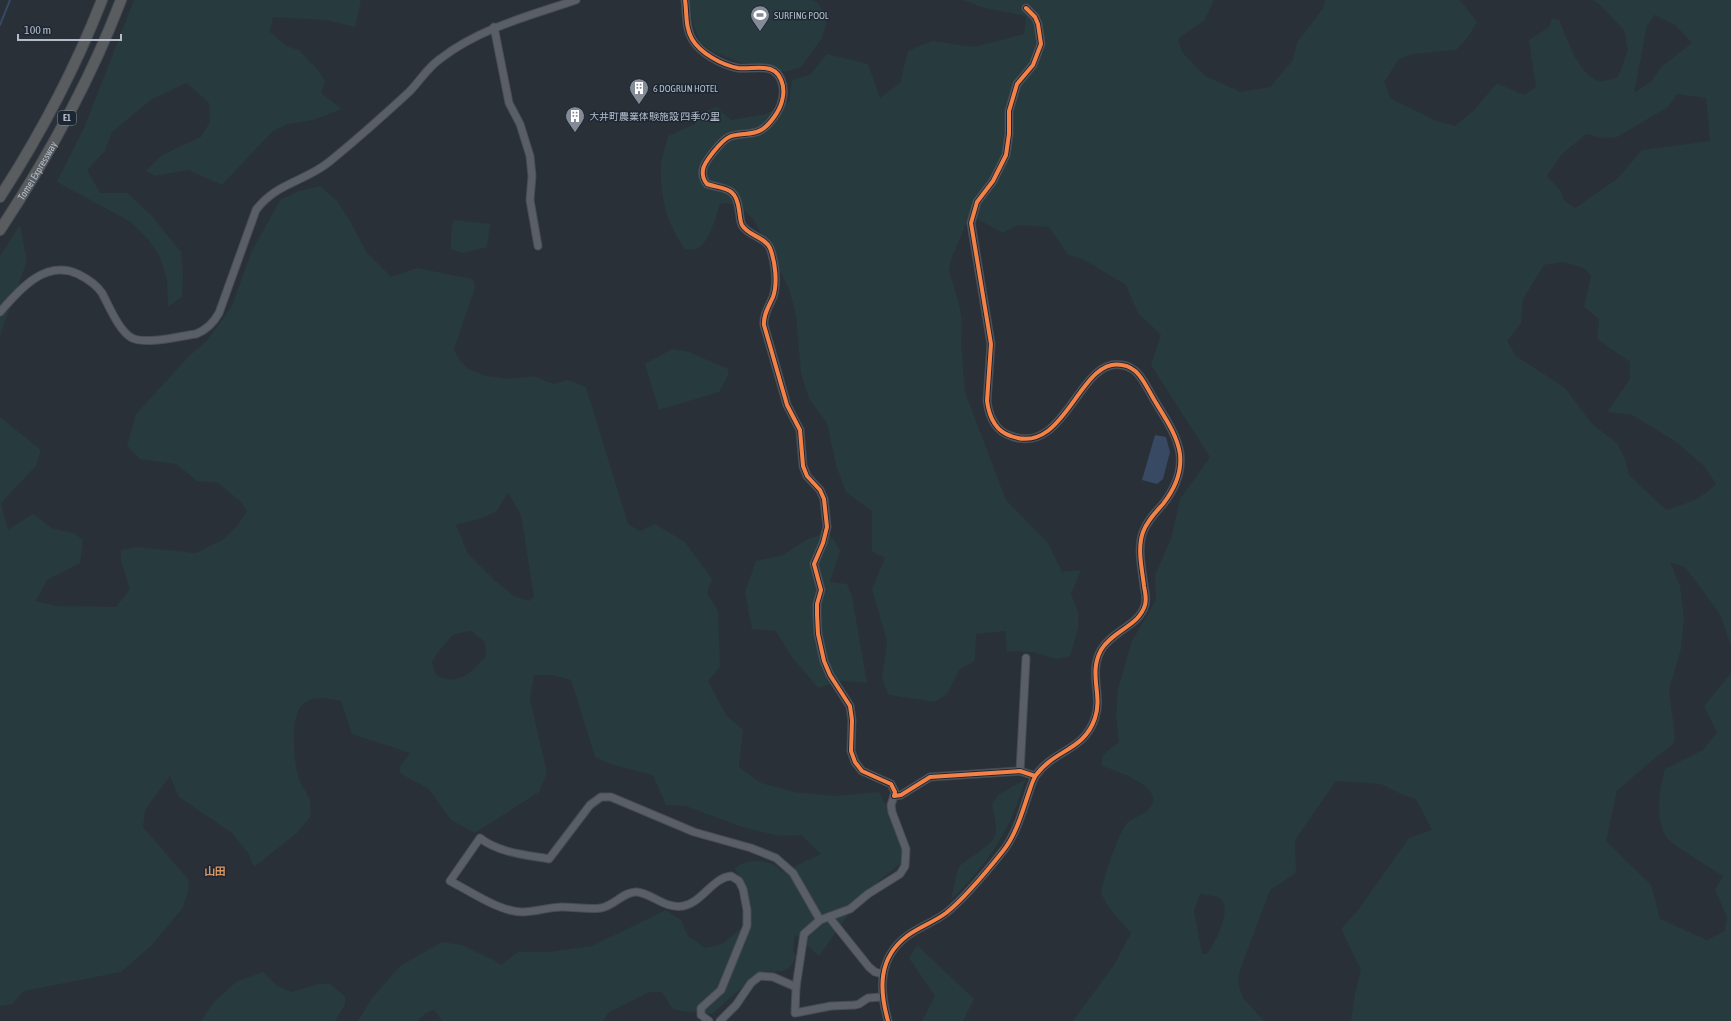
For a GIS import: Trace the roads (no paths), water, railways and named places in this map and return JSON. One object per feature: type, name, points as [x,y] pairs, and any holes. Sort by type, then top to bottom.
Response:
[{"type":"highway","name":"Tomei Expressway","points":[[0,197],[40,130],[63,87],[81,50],[102,0]]},
{"type":"highway","name":"Tomei Expressway","points":[[0,230],[49,150],[76,99],[96,59],[121,0]]},
{"type":"street","points":[[0,312],[20,289],[36,278],[55,271],[64,271],[75,273],[86,278],[96,287],[125,332],[134,339],[143,341],[196,334],[203,331],[215,320],[256,210],[275,190],[310,174],[329,162],[402,98],[435,62],[494,27],[576,0]]},
{"type":"street","points":[[685,0],[688,27],[692,39],[700,48],[722,63],[733,67],[765,68],[773,70],[780,77],[784,86],[781,104],[767,125],[756,132],[732,136],[726,139],[705,164],[702,171],[707,184],[727,189],[734,195],[738,203],[743,226],[747,231],[764,241],[770,248],[775,288],[765,315],[764,325],[787,405],[800,430],[803,466],[807,476],[823,495],[827,517],[828,526],[825,537],[814,564],[821,590],[817,604],[817,615],[824,660],[830,675],[850,706],[852,720],[851,751],[855,762],[862,771],[891,784],[896,792],[891,805],[892,812],[906,849],[905,866],[900,874],[868,894],[850,909],[820,920],[804,934],[796,986],[795,1013],[818,1010],[831,1006],[855,1005],[860,1004],[868,998],[882,997]]},
{"type":"street","points":[[888,1021],[882,997],[883,974],[889,957],[897,945],[908,935],[944,914],[957,904],[1004,849],[1013,834],[1034,776],[1052,758],[1078,744],[1091,728],[1098,707],[1094,672],[1096,663],[1100,652],[1107,642],[1116,633],[1133,622],[1144,609],[1147,599],[1140,554],[1141,539],[1146,525],[1174,487],[1180,462],[1178,445],[1175,436],[1141,377],[1128,366],[1116,364],[1101,369],[1052,428],[1035,438],[1020,439],[1006,434],[996,425],[988,409],[987,401],[991,344],[972,223],[978,202],[993,181],[1006,155],[1009,134],[1009,111],[1017,84],[1033,65],[1041,44],[1038,24],[1035,17],[1026,8]]},
{"type":"street","points":[[494,27],[509,103],[520,124],[530,156],[532,176],[530,200],[538,246]]},
{"type":"street","points":[[1020,771],[1026,658]]},
{"type":"street","points":[[894,796],[901,795],[930,777],[1020,771],[1034,776]]},
{"type":"street","points":[[709,1021],[701,1015],[701,1008],[722,990],[747,926],[747,910],[743,889],[739,881],[731,876],[721,879],[691,904],[682,906],[664,904],[637,892],[631,893],[604,908],[561,907],[522,912],[504,908],[450,881],[480,838],[489,845],[500,849],[549,859],[590,805],[602,797],[611,798],[694,832],[751,848],[776,858],[794,873],[820,920]]},
{"type":"street","points":[[829,917],[869,967],[875,972],[883,974]]},
{"type":"street","points":[[720,1021],[736,1005],[752,983],[760,976],[773,977],[796,986]]},
{"type":"water","points":[[1155,435],[1166,437],[1170,452],[1163,479],[1157,484],[1142,480]]},
{"type":"waterway","points":[[0,25],[10,0]]},
{"type":"place","name":"SURFING POOL","points":[[760,32]]},
{"type":"place","name":"6 DOGRUN HOTEL","points":[[639,105]]},
{"type":"place","name":"大井町農業体験施設 四季の里","points":[[575,133]]},
{"type":"district","name":"山田","points":[[215,871]]}]
